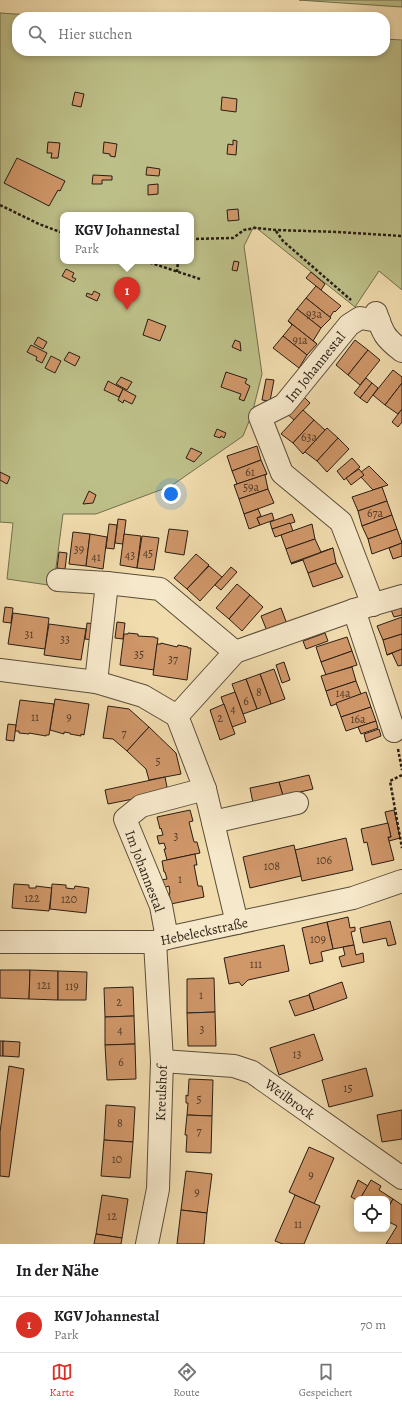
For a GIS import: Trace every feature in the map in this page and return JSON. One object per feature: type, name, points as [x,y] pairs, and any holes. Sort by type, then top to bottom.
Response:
[{"type":"street","points":[[378,317],[381,329],[389,341],[402,352]]},
{"type":"street","name":"Im Johannestal","points":[[378,317],[360,318],[349,325],[284,405],[260,416],[282,473],[341,522],[394,731]]},
{"type":"street","points":[[58,580],[107,583],[160,589],[235,652]]},
{"type":"street","points":[[96,682],[107,583]]},
{"type":"street","points":[[177,716],[235,652],[402,596]]},
{"type":"street","points":[[0,670],[96,682],[143,696],[177,716],[205,789],[237,923]]},
{"type":"street","name":"Im Johannestal","points":[[161,940],[161,906],[125,819],[141,806],[205,789]]},
{"type":"street","points":[[213,822],[297,803]]},
{"type":"street","name":"Hebeleckstraße","points":[[0,942],[161,940],[353,898],[402,881]]},
{"type":"street","name":"Kreulshof","points":[[147,1244],[158,1190],[162,1061],[161,940]]},
{"type":"street","name":"Weilbrock","points":[[162,1061],[234,1066],[252,1072],[402,1178]]},
{"type":"path","points":[[0,205],[39,224],[60,232]]},
{"type":"path","points":[[194,239],[233,238],[244,230],[255,228],[402,236]]},
{"type":"path","points":[[276,230],[283,241],[354,303],[378,317]]},
{"type":"path","points":[[153,264],[200,279]]},
{"type":"path","points":[[176,272],[177,264]]},
{"type":"path","points":[[402,775],[390,781],[402,848]]},
{"type":"green space","points":[[299,0],[402,0],[402,7],[313,1]]},
{"type":"green space","points":[[0,13],[12,14],[12,56],[390,56],[390,39],[402,40],[402,290],[379,271],[355,307],[254,226],[244,246],[262,374],[252,414],[243,436],[171,486],[96,514],[63,514],[55,575],[55,586],[7,579],[13,523],[0,522]]},
{"type":"building","points":[[75,92],[84,94],[81,107],[72,105]]},
{"type":"building","points":[[222,97],[237,99],[236,112],[221,110]]},
{"type":"building","points":[[233,140],[237,141],[236,155],[227,154],[228,144],[233,145]]},
{"type":"building","points":[[48,142],[60,143],[58,158],[51,158],[52,153],[47,153]]},
{"type":"building","points":[[104,142],[117,144],[115,157],[110,156],[110,154],[103,153]]},
{"type":"building","points":[[17,158],[65,181],[49,206],[4,183]]},
{"type":"building","points":[[147,167],[160,169],[159,176],[146,175]]},
{"type":"building","points":[[93,175],[112,176],[112,180],[102,180],[102,184],[92,184]]},
{"type":"building","points":[[158,184],[158,194],[148,195],[148,185]]},
{"type":"building","points":[[238,209],[239,220],[228,221],[227,210]]},
{"type":"building","points":[[234,261],[239,262],[237,271],[232,270]]},
{"type":"building","points":[[66,269],[74,273],[72,277],[76,279],[74,282],[62,276]]},
{"type":"building","points":[[311,272],[325,284],[321,290],[306,278]]},
{"type":"building","points":[[316,286],[341,306],[335,312],[334,311],[330,317],[331,318],[306,298]]},
{"type":"building","points":[[94,291],[100,294],[97,301],[86,296],[87,293],[92,295]]},
{"type":"building","points":[[306,298],[331,318],[321,328],[297,309]]},
{"type":"building","points":[[297,309],[321,328],[313,341],[288,321]]},
{"type":"building","points":[[148,319],[166,326],[160,341],[143,335]]},
{"type":"building","points":[[288,321],[317,344],[307,355],[283,336],[292,325]]},
{"type":"building","points":[[283,336],[307,355],[299,368],[273,348]]},
{"type":"building","points":[[38,337],[47,342],[43,349],[34,344]]},
{"type":"building","points":[[235,340],[240,342],[241,351],[232,347]]},
{"type":"building","points":[[355,340],[368,350],[348,375],[336,365]]},
{"type":"building","points":[[31,345],[47,353],[42,363],[36,360],[37,357],[27,352]]},
{"type":"building","points":[[368,350],[380,360],[360,385],[348,375]]},
{"type":"building","points":[[69,352],[80,357],[75,366],[64,360]]},
{"type":"building","points":[[51,356],[61,361],[55,373],[45,368]]},
{"type":"building","points":[[393,370],[402,377],[402,383],[385,405],[373,395]]},
{"type":"building","points":[[226,372],[247,379],[245,383],[250,386],[244,401],[239,399],[241,394],[221,387]]},
{"type":"building","points":[[121,377],[132,382],[127,390],[116,384]]},
{"type":"building","points":[[366,378],[372,383],[360,398],[354,393]]},
{"type":"building","points":[[266,379],[274,380],[270,401],[262,400]]},
{"type":"building","points":[[108,381],[123,389],[119,397],[104,390]]},
{"type":"building","points":[[372,383],[378,388],[367,403],[360,398]]},
{"type":"building","points":[[402,383],[402,409],[398,414],[385,405]]},
{"type":"building","points":[[123,389],[136,396],[132,404],[124,400],[123,403],[118,400]]},
{"type":"building","points":[[300,393],[310,403],[294,420],[285,412]]},
{"type":"building","points":[[402,409],[402,422],[398,427],[392,422]]},
{"type":"building","points":[[303,410],[314,420],[293,443],[281,434]]},
{"type":"building","points":[[314,420],[325,430],[327,428],[303,454],[293,443]]},
{"type":"building","points":[[327,428],[338,438],[317,461],[305,452],[303,454]]},
{"type":"building","points":[[217,429],[226,433],[224,438],[221,436],[220,438],[214,436]]},
{"type":"building","points":[[338,438],[349,449],[327,472],[317,461]]},
{"type":"building","points":[[257,446],[261,460],[232,471],[227,456]]},
{"type":"building","points":[[191,448],[202,453],[194,462],[186,458]]},
{"type":"building","points":[[352,458],[360,467],[344,480],[337,471]]},
{"type":"building","points":[[261,460],[267,474],[237,484],[232,471]]},
{"type":"building","points":[[369,466],[388,485],[373,490],[361,477],[364,475],[361,472]]},
{"type":"building","points":[[359,469],[364,475],[351,485],[346,478]]},
{"type":"building","points":[[0,472],[10,477],[7,484],[0,480]]},
{"type":"building","points":[[267,474],[265,475],[268,489],[239,499],[234,485]]},
{"type":"building","points":[[382,487],[387,501],[358,511],[352,497]]},
{"type":"building","points":[[268,489],[274,503],[244,514],[239,499]]},
{"type":"building","points":[[89,491],[96,495],[93,503],[83,504]]},
{"type":"building","points":[[387,501],[392,515],[362,526],[358,511]]},
{"type":"building","points":[[258,509],[261,516],[257,518],[260,525],[249,529],[244,514]]},
{"type":"building","points":[[272,513],[274,520],[260,525],[257,518]]},
{"type":"building","points":[[292,514],[295,522],[272,529],[270,522]]},
{"type":"building","points":[[392,515],[397,529],[368,539],[362,526]]},
{"type":"building","points":[[118,519],[126,520],[123,544],[115,543]]},
{"type":"building","points":[[290,523],[293,531],[275,537],[272,529]]},
{"type":"building","points":[[109,524],[117,525],[114,549],[106,548]]},
{"type":"building","points":[[312,524],[315,539],[286,549],[281,535]]},
{"type":"building","points":[[169,529],[188,531],[184,555],[165,552]]},
{"type":"building","points":[[397,529],[402,543],[372,554],[368,539]]},
{"type":"building","points":[[73,532],[90,534],[86,566],[69,564]]},
{"type":"building","points":[[90,534],[107,537],[103,569],[86,566]]},
{"type":"building","points":[[124,534],[141,536],[137,568],[120,565]]},
{"type":"building","points":[[142,536],[159,538],[154,570],[137,568]]},
{"type":"building","points":[[315,539],[321,552],[333,548],[291,563],[286,549]]},
{"type":"building","points":[[402,543],[402,556],[393,559],[389,548]]},
{"type":"building","points":[[333,548],[336,563],[308,573],[303,560],[291,564]]},
{"type":"building","points":[[59,552],[67,553],[65,569],[57,568]]},
{"type":"building","points":[[196,554],[209,565],[187,589],[174,578]]},
{"type":"building","points":[[336,563],[343,577],[313,587],[308,573]]},
{"type":"building","points":[[209,566],[222,577],[200,601],[187,589]]},
{"type":"building","points":[[231,567],[237,572],[221,590],[215,585]]},
{"type":"building","points":[[237,584],[250,595],[229,619],[216,608]]},
{"type":"building","points":[[250,595],[263,607],[242,631],[229,619]]},
{"type":"building","points":[[402,606],[402,615],[394,617],[391,610]]},
{"type":"building","points":[[5,607],[13,608],[11,623],[3,622]]},
{"type":"building","points":[[281,608],[287,624],[267,631],[261,616]]},
{"type":"building","points":[[13,613],[49,618],[45,649],[8,644]]},
{"type":"building","points":[[402,617],[402,634],[383,640],[377,626]]},
{"type":"building","points":[[117,622],[125,623],[123,639],[115,638]]},
{"type":"building","points":[[87,623],[95,624],[93,640],[85,639]]},
{"type":"building","points":[[49,624],[86,629],[81,660],[44,655]]},
{"type":"building","points":[[325,633],[328,641],[306,649],[303,641]]},
{"type":"building","points":[[124,634],[138,634],[138,636],[158,638],[154,670],[120,665]]},
{"type":"building","points":[[402,634],[402,649],[387,655],[383,640]]},
{"type":"building","points":[[347,637],[352,651],[321,662],[316,647]]},
{"type":"building","points":[[161,643],[177,647],[178,645],[191,648],[187,680],[153,675],[157,644]]},
{"type":"building","points":[[402,649],[402,665],[398,666],[392,653]]},
{"type":"building","points":[[352,651],[357,665],[326,675],[321,662]]},
{"type":"building","points":[[284,662],[290,680],[282,683],[276,665]]},
{"type":"building","points":[[352,667],[356,681],[326,691],[321,676]]},
{"type":"building","points":[[274,669],[285,699],[271,704],[260,674]]},
{"type":"building","points":[[260,674],[271,704],[257,709],[246,679]]},
{"type":"building","points":[[246,679],[257,709],[243,714],[232,684]]},
{"type":"building","points":[[356,681],[361,694],[331,706],[326,691]]},
{"type":"building","points":[[235,692],[246,722],[232,727],[221,697]]},
{"type":"building","points":[[366,692],[371,707],[341,717],[336,703]]},
{"type":"building","points":[[55,699],[89,704],[84,735],[81,734],[81,736],[64,732],[64,734],[50,730]]},
{"type":"building","points":[[20,700],[54,704],[49,735],[19,733],[19,731],[15,731]]},
{"type":"building","points":[[224,704],[235,734],[220,740],[210,710]]},
{"type":"building","points":[[108,706],[129,709],[149,727],[127,751],[113,739],[103,738]]},
{"type":"building","points":[[371,707],[376,721],[346,731],[341,717]]},
{"type":"building","points":[[376,721],[378,728],[361,734],[358,727]]},
{"type":"building","points":[[8,724],[16,725],[14,741],[6,740]]},
{"type":"building","points":[[149,727],[176,753],[181,774],[149,780],[146,769],[127,751]]},
{"type":"building","points":[[379,729],[381,736],[366,742],[364,734]]},
{"type":"building","points":[[309,775],[313,789],[283,796],[279,782]]},
{"type":"building","points":[[165,777],[168,792],[108,804],[105,790]]},
{"type":"building","points":[[279,782],[283,796],[253,803],[250,788]]},
{"type":"building","points":[[190,810],[193,821],[189,822],[194,842],[197,842],[200,853],[167,860],[164,843],[159,844],[157,836],[163,835],[157,817]]},
{"type":"building","points":[[394,810],[400,838],[389,841],[388,837],[391,837],[385,812]]},
{"type":"building","points":[[388,823],[391,837],[388,837],[394,860],[372,865],[367,842],[364,843],[361,829]]},
{"type":"building","points":[[346,838],[353,870],[302,881],[295,850]]},
{"type":"building","points":[[294,845],[301,876],[250,888],[243,857]]},
{"type":"building","points":[[195,854],[197,865],[194,865],[198,886],[202,886],[204,897],[171,904],[169,886],[163,888],[161,880],[167,879],[162,861]]},
{"type":"building","points":[[14,884],[29,885],[29,888],[36,888],[36,886],[52,888],[49,911],[12,908]]},
{"type":"building","points":[[52,884],[66,885],[66,888],[74,889],[75,886],[89,888],[86,913],[50,909]]},
{"type":"building","points":[[348,917],[350,928],[355,927],[355,931],[351,932],[354,945],[333,949],[327,922]]},
{"type":"building","points":[[390,921],[396,944],[388,946],[386,938],[363,943],[360,928]]},
{"type":"building","points":[[327,922],[333,949],[321,952],[323,961],[310,964],[302,928]]},
{"type":"building","points":[[284,945],[289,971],[248,980],[242,986],[239,982],[229,984],[224,958]]},
{"type":"building","points":[[354,945],[356,955],[363,953],[364,962],[342,967],[339,957],[345,955],[343,947]]},
{"type":"building","points":[[0,970],[30,970],[29,999],[0,998]]},
{"type":"building","points":[[30,970],[58,971],[58,1000],[29,999]]},
{"type":"building","points":[[58,971],[87,972],[86,1000],[58,1000]]},
{"type":"building","points":[[214,978],[215,1012],[187,1013],[187,979]]},
{"type":"building","points":[[342,982],[347,998],[314,1010],[309,994]]},
{"type":"building","points":[[133,987],[134,1016],[105,1017],[104,988]]},
{"type":"building","points":[[309,995],[314,1010],[295,1016],[289,1001]]},
{"type":"building","points":[[215,1012],[216,1046],[188,1046],[187,1013]]},
{"type":"building","points":[[134,1016],[135,1044],[105,1045],[105,1017]]},
{"type":"building","points":[[314,1034],[323,1060],[279,1075],[270,1048]]},
{"type":"building","points":[[0,1041],[3,1041],[3,1056],[0,1056]]},
{"type":"building","points":[[3,1041],[20,1042],[19,1057],[3,1056]]},
{"type":"building","points":[[135,1044],[136,1079],[107,1080],[105,1045]]},
{"type":"building","points":[[9,1066],[24,1069],[9,1177],[0,1176],[0,1132]]},
{"type":"building","points":[[366,1068],[373,1096],[329,1107],[322,1080]]},
{"type":"building","points":[[189,1079],[213,1080],[212,1116],[187,1115],[188,1103],[186,1103],[186,1095],[188,1096]]},
{"type":"building","points":[[106,1105],[135,1107],[133,1142],[104,1140]]},
{"type":"building","points":[[402,1110],[402,1139],[382,1142],[377,1115]]},
{"type":"building","points":[[187,1115],[212,1116],[211,1153],[186,1152],[187,1135],[185,1135]]},
{"type":"building","points":[[104,1140],[133,1142],[130,1178],[101,1176]]},
{"type":"building","points":[[309,1147],[334,1158],[314,1204],[289,1192]]},
{"type":"building","points":[[186,1171],[212,1174],[207,1213],[181,1210]]},
{"type":"building","points":[[358,1180],[368,1186],[362,1196],[354,1196],[354,1198],[351,1197]]},
{"type":"building","points":[[371,1180],[381,1186],[379,1190],[388,1196],[362,1196]]},
{"type":"building","points":[[102,1195],[128,1199],[122,1238],[96,1234]]},
{"type":"building","points":[[295,1195],[320,1206],[304,1244],[283,1244],[275,1241]]},
{"type":"building","points":[[390,1197],[393,1199],[390,1204]]},
{"type":"building","points":[[393,1199],[402,1205],[402,1244],[386,1244],[397,1226],[390,1222],[390,1204]]},
{"type":"building","points":[[181,1210],[207,1213],[204,1244],[177,1244]]},
{"type":"building","points":[[96,1234],[122,1238],[121,1244],[94,1244]]},
{"type":"place","name":"KGV Johannestal","points":[[127,310]]}]
